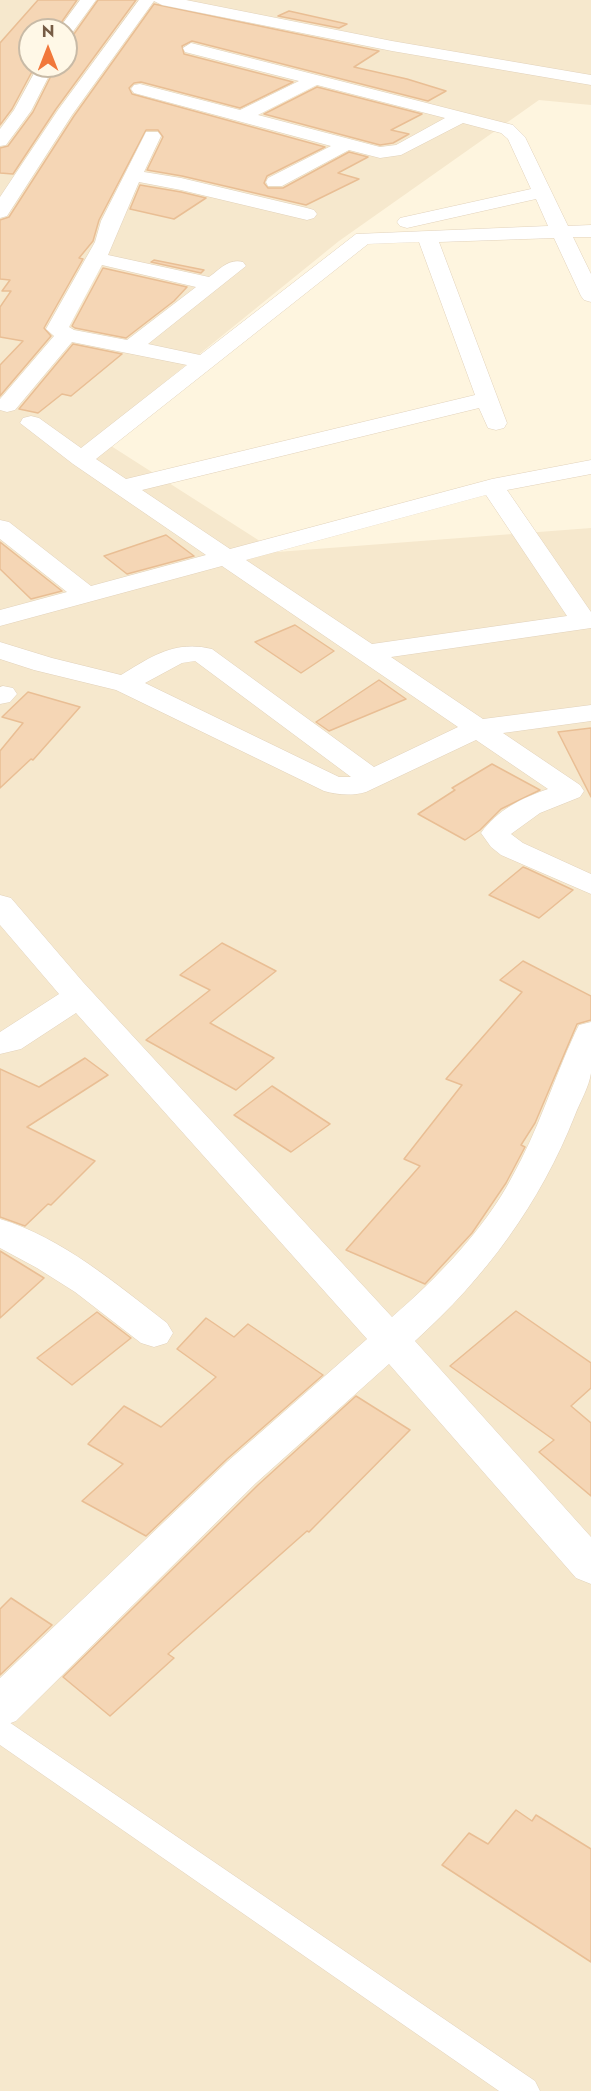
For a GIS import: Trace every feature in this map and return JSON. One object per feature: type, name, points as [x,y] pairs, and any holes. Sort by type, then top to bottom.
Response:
[{"type":"street","points":[[75,18],[88,0]]},
{"type":"street","points":[[0,212],[64,114],[147,0]]},
{"type":"street","points":[[162,0],[392,46],[591,80]]},
{"type":"street","points":[[372,60],[392,46]]},
{"type":"street","points":[[191,48],[462,116],[512,132],[591,296]]},
{"type":"street","points":[[242,116],[323,80],[348,73]]},
{"type":"street","points":[[0,141],[22,111],[40,78]]},
{"type":"street","points":[[140,89],[380,153],[394,153],[462,116]]},
{"type":"street","points":[[0,110],[64,114]]},
{"type":"street","points":[[152,136],[111,220],[105,242],[57,328],[67,335],[204,362]]},
{"type":"street","points":[[275,182],[348,144]]},
{"type":"street","points":[[134,176],[181,184],[307,214]]},
{"type":"street","points":[[81,459],[363,238],[396,225],[542,192]]},
{"type":"street","points":[[363,238],[591,231]]},
{"type":"street","points":[[427,237],[496,423]]},
{"type":"street","points":[[96,258],[211,284]]},
{"type":"street","points":[[130,348],[236,266]]},
{"type":"street","points":[[7,405],[67,335]]},
{"type":"street","points":[[123,487],[487,399]]},
{"type":"street","points":[[31,423],[367,653],[479,728],[580,791]]},
{"type":"street","points":[[0,618],[492,486],[591,467]]},
{"type":"street","points":[[367,653],[587,620],[492,486]]},
{"type":"street","points":[[0,527],[85,594]]},
{"type":"street","points":[[0,650],[43,664],[125,684],[334,785],[356,786],[479,728],[591,713]]},
{"type":"street","points":[[125,684],[175,656],[195,652],[203,655],[372,779]]},
{"type":"street","points":[[580,791],[543,800],[525,809],[496,833],[501,841],[512,849],[591,885]]},
{"type":"street","points":[[0,905],[16,936],[79,996],[390,1339],[591,1566]]},
{"type":"street","points":[[0,1043],[9,1041],[79,996]]},
{"type":"street","points":[[0,1707],[242,1472],[425,1310],[451,1282],[490,1237],[526,1186],[546,1145],[591,1033]]},
{"type":"street","points":[[0,1232],[50,1258],[88,1282],[154,1333]]},
{"type":"lane","points":[[0,1730],[525,2091]]},
{"type":"shaded area","points":[[0,0],[591,0],[591,105],[539,100],[339,241],[97,437],[277,552],[591,528],[591,2091],[0,2091]]},
{"type":"building","points":[[38,0],[77,0],[64,18],[22,18]]},
{"type":"building","points":[[98,0],[136,0],[56,109],[13,174],[0,173],[0,148],[8,146],[33,112],[50,78],[78,78],[78,28]]},
{"type":"building","points":[[154,4],[379,51],[354,67],[446,91],[428,101],[192,41],[182,46],[184,54],[293,82],[240,108],[141,82],[134,83],[129,88],[132,94],[325,147],[267,176],[264,183],[268,188],[283,188],[349,152],[368,157],[338,173],[359,179],[306,205],[147,170],[163,137],[158,130],[146,130],[99,220],[93,241],[79,258],[83,259],[44,328],[51,336],[0,396],[0,365],[23,341],[0,337],[0,307],[11,291],[2,291],[10,280],[0,279],[0,220],[9,217],[74,116]]},
{"type":"building","points":[[289,11],[347,24],[339,28],[278,16]]},
{"type":"building","points":[[18,23],[18,78],[29,78],[12,109],[0,125],[0,43]]},
{"type":"building","points":[[317,87],[422,114],[391,130],[409,134],[393,143],[380,145],[264,114]]},
{"type":"building","points":[[140,185],[206,198],[174,219],[130,209]]},
{"type":"building","points":[[154,260],[204,270],[201,273],[151,262]]},
{"type":"building","points":[[103,268],[187,287],[174,301],[126,338],[75,328],[72,326]]},
{"type":"building","points":[[73,344],[122,354],[71,396],[62,394],[38,413],[19,409]]},
{"type":"building","points":[[166,535],[194,556],[127,574],[104,556]]},
{"type":"building","points":[[0,542],[62,591],[31,599],[0,569]]},
{"type":"building","points":[[295,625],[334,651],[301,673],[255,642]]},
{"type":"building","points":[[379,680],[406,699],[329,731],[316,722]]},
{"type":"building","points":[[28,692],[80,707],[33,760],[31,759],[0,788],[0,751],[23,723],[2,717]]},
{"type":"building","points":[[591,728],[591,797],[558,732]]},
{"type":"building","points":[[492,764],[540,790],[501,809],[480,830],[465,840],[418,814],[455,790],[452,788]]},
{"type":"building","points":[[523,867],[573,890],[539,918],[489,895]]},
{"type":"building","points":[[222,943],[276,971],[210,1023],[274,1058],[236,1090],[146,1040],[210,990],[180,975]]},
{"type":"building","points":[[523,961],[591,996],[591,1020],[577,1024],[535,1123],[521,1145],[525,1147],[506,1183],[472,1233],[425,1284],[346,1250],[420,1166],[404,1159],[462,1085],[446,1079],[522,992],[500,980]]},
{"type":"building","points":[[85,1058],[108,1075],[27,1127],[95,1161],[51,1205],[48,1204],[25,1226],[0,1217],[0,1069],[39,1087]]},
{"type":"building","points":[[272,1086],[330,1124],[291,1152],[234,1115]]},
{"type":"building","points":[[0,1251],[44,1278],[0,1318]]},
{"type":"building","points":[[516,1311],[591,1363],[591,1388],[571,1406],[591,1423],[591,1496],[539,1452],[554,1440],[450,1366]]},
{"type":"building","points":[[97,1312],[131,1338],[72,1385],[37,1358]]},
{"type":"building","points":[[206,1318],[234,1337],[248,1324],[323,1375],[227,1459],[146,1536],[82,1501],[123,1464],[88,1444],[124,1406],[161,1427],[216,1377],[177,1349]]},
{"type":"building","points":[[356,1396],[410,1430],[309,1532],[307,1531],[168,1654],[174,1658],[110,1716],[63,1677],[258,1485]]},
{"type":"building","points":[[11,1598],[52,1625],[0,1675],[0,1609]]},
{"type":"building","points":[[516,1810],[532,1821],[536,1815],[591,1849],[591,1962],[442,1865],[469,1833],[488,1844]]}]
